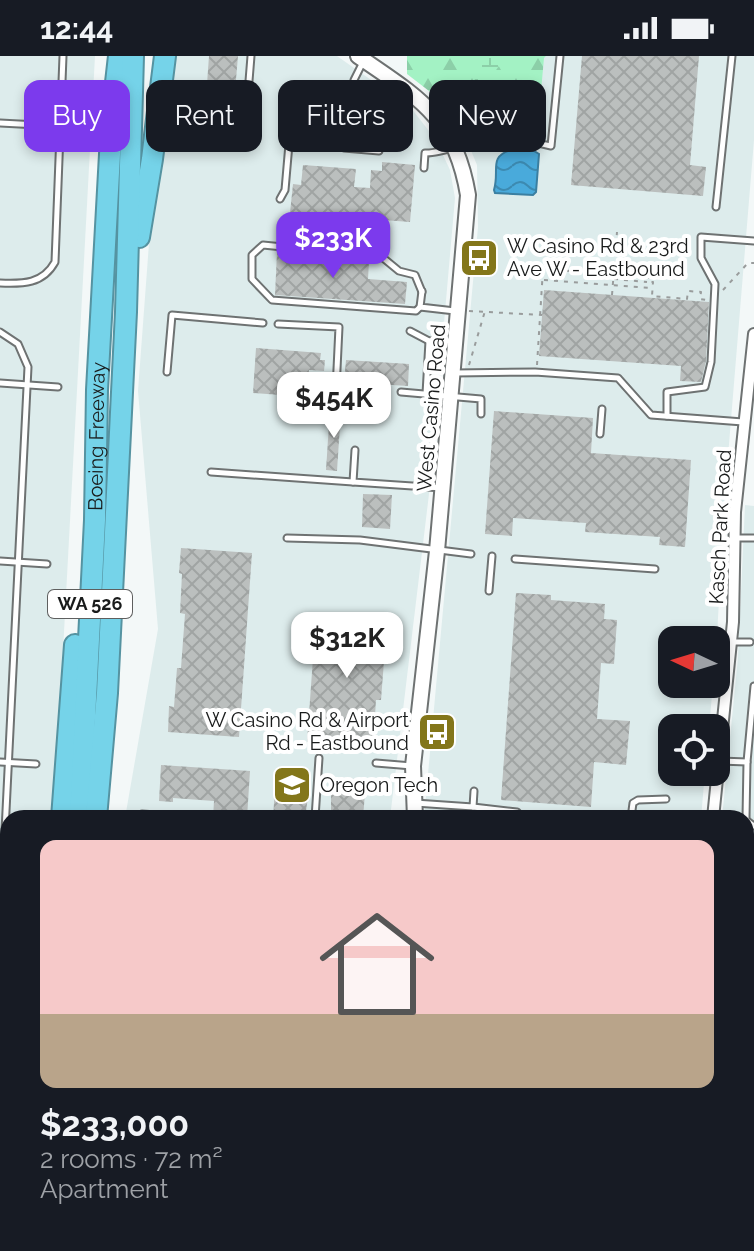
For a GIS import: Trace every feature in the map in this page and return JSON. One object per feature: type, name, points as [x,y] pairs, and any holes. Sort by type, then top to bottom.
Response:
[{"type":"highway","points":[[111,56],[111,80]]},
{"type":"highway","name":"Boeing Freeway","points":[[116,80],[119,56]]},
{"type":"highway","name":"Boeing Freeway","points":[[97,810],[107,693],[126,312],[133,56]]},
{"type":"highway","points":[[126,312],[152,159],[165,56]]},
{"type":"highway","name":"Boeing Freeway","points":[[80,810],[110,152]]},
{"type":"highway","points":[[63,810],[97,390]]},
{"type":"highway","points":[[105,810],[107,693]]},
{"type":"street","name":"West Casino Road","points":[[361,58],[429,110]]},
{"type":"street","name":"West Casino Road","points":[[414,810],[413,766],[452,396],[460,374],[457,341],[467,311],[468,195],[458,152]]},
{"type":"street","name":"Kasch Park Road","points":[[723,714],[731,642],[744,422],[750,404],[754,334]]},
{"type":"street","name":"Kasch Park Road","points":[[714,810],[715,786]]},
{"type":"lane","points":[[62,80],[63,56]]},
{"type":"lane","points":[[249,80],[251,56]]},
{"type":"lane","points":[[546,145],[551,146],[560,56]]},
{"type":"lane","points":[[716,207],[732,56]]},
{"type":"lane","points":[[354,80],[361,58]]},
{"type":"lane","points":[[0,123],[24,124]]},
{"type":"lane","points":[[0,283],[30,283],[43,278],[55,262],[59,152]]},
{"type":"lane","points":[[280,199],[285,190],[288,152]]},
{"type":"lane","points":[[424,168],[425,153],[439,152]]},
{"type":"lane","points":[[667,416],[667,392],[705,387],[711,362],[715,284],[701,258],[701,237],[754,241]]},
{"type":"lane","points":[[420,307],[422,289],[415,275],[399,271],[382,257],[263,245],[252,255],[252,279],[272,300],[416,311],[420,307],[467,311]]},
{"type":"lane","points":[[167,372],[172,315],[263,323]]},
{"type":"lane","points":[[278,324],[339,327],[336,390]]},
{"type":"lane","points":[[410,331],[429,341],[457,341]]},
{"type":"lane","points":[[0,332],[18,344],[28,367],[6,810]]},
{"type":"lane","points":[[426,394],[429,341]]},
{"type":"lane","points":[[460,374],[536,372],[618,378],[651,415],[744,422]]},
{"type":"lane","points":[[0,383],[58,387]]},
{"type":"lane","points":[[401,392],[481,399],[481,414]]},
{"type":"lane","points":[[600,434],[602,409]]},
{"type":"lane","points":[[353,482],[355,450]]},
{"type":"lane","points":[[211,472],[443,489]]},
{"type":"lane","points":[[287,538],[360,540],[471,554]]},
{"type":"lane","points":[[735,538],[754,538]]},
{"type":"lane","points":[[489,591],[492,556]]},
{"type":"lane","points":[[515,559],[655,569]]},
{"type":"lane","points":[[0,561],[47,564]]},
{"type":"lane","points":[[731,642],[750,642]]},
{"type":"lane","points":[[746,810],[754,686]]},
{"type":"lane","points":[[316,810],[319,758]]},
{"type":"lane","points":[[730,761],[747,762]]},
{"type":"lane","points":[[0,762],[36,764]]},
{"type":"lane","points":[[376,763],[413,766]]},
{"type":"lane","points":[[473,807],[474,791]]},
{"type":"lane","points":[[632,810],[633,803],[638,800],[666,799]]},
{"type":"lane","points":[[438,810],[473,807],[499,810]]},
{"type":"lane","points":[[0,918],[0,932]]},
{"type":"path","points":[[612,295],[617,232]]},
{"type":"path","points":[[613,279],[653,282],[652,296],[687,299],[688,291],[701,292],[700,299],[714,300],[748,263],[754,263]]},
{"type":"path","points":[[536,372],[543,269],[649,277],[649,282]]},
{"type":"path","points":[[543,280],[652,288]]},
{"type":"path","points":[[467,311],[541,315]]},
{"type":"path","points":[[460,374],[485,311]]},
{"type":"shaded area","points":[[0,56],[95,56],[94,80],[24,80],[24,152],[90,152],[54,810],[0,810]]},
{"type":"shaded area","points":[[173,56],[337,56],[371,80],[278,80],[278,152],[413,152],[413,111],[429,131],[429,152],[442,152],[450,170],[455,198],[429,494],[391,810],[126,810],[158,629],[138,391],[150,230],[160,152],[262,152],[262,80],[170,80]]},
{"type":"shaded area","points":[[546,56],[754,56],[754,140],[724,505],[718,626],[658,626],[658,698],[712,698],[710,714],[658,714],[658,786],[704,786],[702,810],[425,810],[478,227],[477,165],[472,152],[546,152],[546,80],[516,80]]},
{"type":"shaded area","points":[[745,505],[754,506],[754,810],[723,810],[725,786],[730,786],[730,738],[738,658]]},
{"type":"green space","points":[[407,56],[546,56],[542,80],[429,80],[429,91],[407,74]]},
{"type":"green space","points":[[468,56],[506,56],[494,73],[480,80],[475,80],[468,66]]},
{"type":"water","points":[[504,153],[539,154],[536,192],[533,195],[495,193],[497,160]]},
{"type":"building","points":[[209,56],[238,56],[236,80],[207,80]]},
{"type":"building","points":[[582,56],[699,56],[690,165],[706,167],[703,196],[571,185]]},
{"type":"building","points":[[382,162],[415,165],[410,222],[290,213],[293,184],[301,185],[303,165],[356,169],[354,187],[370,188],[371,170],[382,171]]},
{"type":"building","points":[[277,252],[369,261],[368,279],[407,282],[405,304],[275,295]]},
{"type":"building","points":[[544,290],[709,302],[706,361],[701,382],[680,381],[681,366],[539,356]]},
{"type":"building","points":[[256,348],[321,353],[320,360],[325,360],[324,371],[309,370],[307,397],[253,393]]},
{"type":"building","points":[[346,360],[409,364],[408,386],[344,382]]},
{"type":"building","points":[[330,409],[341,410],[337,471],[326,470]]},
{"type":"building","points":[[494,411],[593,418],[591,453],[691,460],[685,547],[659,545],[660,537],[585,532],[586,523],[513,518],[512,536],[485,534]]},
{"type":"building","points":[[363,494],[392,495],[390,529],[362,527]]},
{"type":"building","points":[[181,548],[252,553],[239,737],[168,732],[169,706],[174,707],[177,668],[181,668],[185,614],[180,613]]},
{"type":"building","points":[[516,593],[551,595],[551,600],[605,604],[604,619],[617,620],[614,664],[601,663],[597,719],[630,721],[626,765],[594,762],[591,807],[501,800]]},
{"type":"building","points":[[316,616],[391,621],[389,648],[385,648],[381,700],[376,700],[373,747],[307,742]]},
{"type":"building","points":[[161,765],[250,771],[248,810],[213,810],[214,801],[173,798],[173,802],[159,801]]},
{"type":"building","points":[[276,773],[311,776],[306,810],[274,810]]},
{"type":"building","points":[[331,777],[366,780],[364,810],[331,810]]},
{"type":"place","name":"W Casino Rd & 23rd Ave W - Eastbound","points":[[479,258]]},
{"type":"place","name":"W Casino Rd & Airport Rd - Eastbound","points":[[437,732]]},
{"type":"place","name":"Oregon Tech","points":[[292,785]]}]
